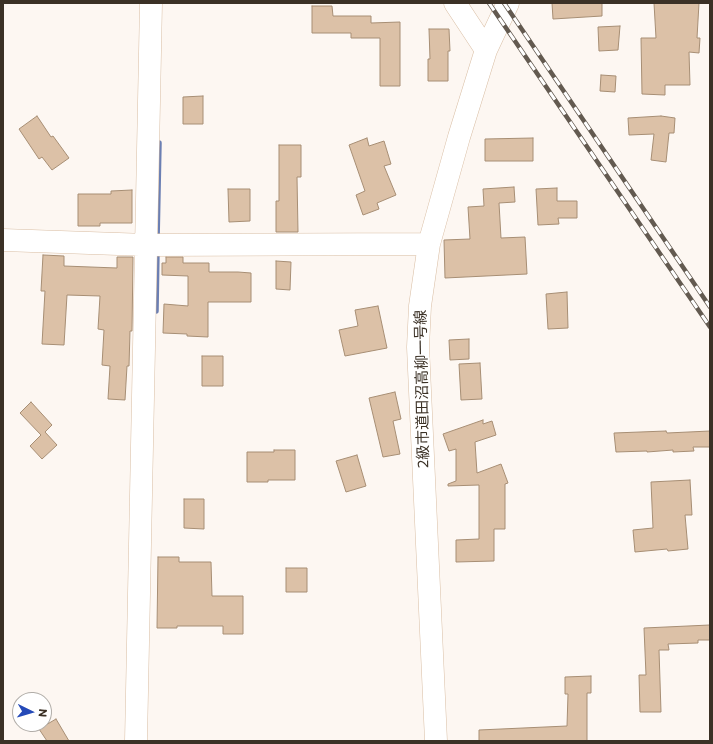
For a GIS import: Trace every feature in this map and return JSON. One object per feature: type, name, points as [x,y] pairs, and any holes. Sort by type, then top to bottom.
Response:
[{"type":"street","points":[[136,741],[151,3]]},
{"type":"street","points":[[455,3],[486,50]]},
{"type":"street","name":"2級市道田沼高柳一号線","points":[[436,741],[418,347],[420,306],[429,244],[459,137],[486,50],[508,3]]},
{"type":"street","points":[[3,240],[147,245],[429,244]]},
{"type":"building","points":[[552,3],[602,3],[602,16],[553,19]]},
{"type":"building","points":[[654,3],[699,3],[697,38],[700,38],[699,53],[689,52],[690,85],[665,85],[665,95],[642,94],[641,38],[656,38]]},
{"type":"building","points":[[312,6],[332,6],[333,16],[371,16],[371,23],[400,22],[400,86],[380,86],[380,38],[351,38],[351,33],[312,33]]},
{"type":"building","points":[[620,26],[618,50],[599,51],[598,27]]},
{"type":"building","points":[[429,29],[449,29],[450,51],[448,51],[448,81],[428,81],[428,59],[430,59]]},
{"type":"building","points":[[601,75],[616,76],[615,92],[600,91]]},
{"type":"building","points":[[203,96],[203,124],[183,124],[183,97]]},
{"type":"building","points":[[37,116],[51,137],[53,136],[69,158],[52,170],[42,157],[39,159],[19,129]]},
{"type":"building","points":[[661,116],[675,118],[674,133],[669,133],[666,162],[651,160],[654,134],[629,135],[628,118]]},
{"type":"building","points":[[367,138],[369,146],[384,141],[391,164],[384,166],[396,195],[377,203],[379,209],[363,215],[356,195],[365,191],[349,145]]},
{"type":"building","points":[[533,138],[533,161],[485,161],[485,139]]},
{"type":"building","points":[[279,145],[301,145],[301,177],[297,177],[298,232],[276,232],[276,201],[279,201]]},
{"type":"building","points":[[514,187],[515,202],[499,203],[501,238],[525,237],[527,274],[445,278],[444,240],[470,239],[468,207],[484,206],[483,189]]},
{"type":"building","points":[[557,188],[557,201],[577,201],[577,218],[558,218],[559,224],[538,225],[536,189]]},
{"type":"building","points":[[228,189],[250,189],[250,221],[229,222]]},
{"type":"building","points":[[132,190],[132,223],[100,223],[100,226],[78,226],[78,194],[111,194],[111,191]]},
{"type":"building","points":[[43,255],[64,256],[64,266],[117,268],[117,257],[133,257],[132,331],[130,331],[129,366],[127,366],[125,400],[108,399],[110,366],[102,365],[104,330],[98,329],[100,296],[67,295],[64,345],[42,344],[45,291],[41,291]]},
{"type":"building","points":[[166,257],[183,257],[183,263],[209,263],[209,272],[251,273],[251,302],[208,302],[208,337],[163,333],[164,304],[188,306],[188,276],[162,275],[162,263],[166,263]]},
{"type":"building","points":[[276,261],[291,262],[290,290],[276,289]]},
{"type":"building","points":[[567,292],[568,328],[548,329],[546,294]]},
{"type":"building","points":[[378,306],[387,348],[345,356],[339,330],[358,326],[355,310]]},
{"type":"building","points":[[469,339],[469,359],[450,360],[449,340]]},
{"type":"building","points":[[202,356],[223,356],[223,386],[202,386]]},
{"type":"building","points":[[480,363],[482,399],[461,400],[459,364]]},
{"type":"building","points":[[395,392],[401,419],[393,421],[400,454],[383,457],[369,398]]},
{"type":"building","points":[[31,402],[52,425],[45,432],[57,445],[42,459],[30,446],[41,435],[20,413]]},
{"type":"building","points":[[483,420],[483,424],[492,421],[496,435],[475,442],[477,473],[501,464],[508,483],[505,484],[505,529],[494,529],[494,561],[456,562],[456,540],[479,539],[479,485],[448,486],[448,484],[456,481],[456,449],[449,451],[443,434]]},
{"type":"building","points":[[666,431],[667,433],[710,431],[710,447],[693,447],[694,451],[673,452],[673,450],[616,452],[614,433]]},
{"type":"building","points":[[274,450],[295,450],[295,480],[247,482],[247,452],[274,452]]},
{"type":"building","points":[[357,455],[366,486],[346,492],[336,461]]},
{"type":"building","points":[[690,480],[692,515],[685,515],[688,549],[635,552],[633,530],[653,528],[651,482]]},
{"type":"building","points":[[184,499],[204,499],[204,529],[184,528]]},
{"type":"building","points":[[158,557],[179,557],[179,562],[211,562],[212,596],[243,596],[243,634],[223,634],[223,626],[177,626],[177,628],[157,628]]},
{"type":"building","points":[[286,568],[307,568],[307,592],[286,592]]},
{"type":"building","points":[[710,625],[710,640],[698,640],[698,643],[668,644],[669,650],[659,650],[661,712],[640,712],[639,675],[646,675],[644,628]]},
{"type":"building","points":[[591,676],[591,693],[587,693],[587,741],[479,741],[479,730],[567,726],[568,694],[565,694],[565,677]]},
{"type":"building","points":[[56,719],[69,741],[47,741],[41,732],[52,732],[52,721]]},
{"type":"waterway","points":[[157,241],[159,143]]},
{"type":"waterway","points":[[156,311],[157,249]]},
{"type":"railway","points":[[489,3],[710,327]]},
{"type":"railway","points":[[504,3],[710,307]]}]
